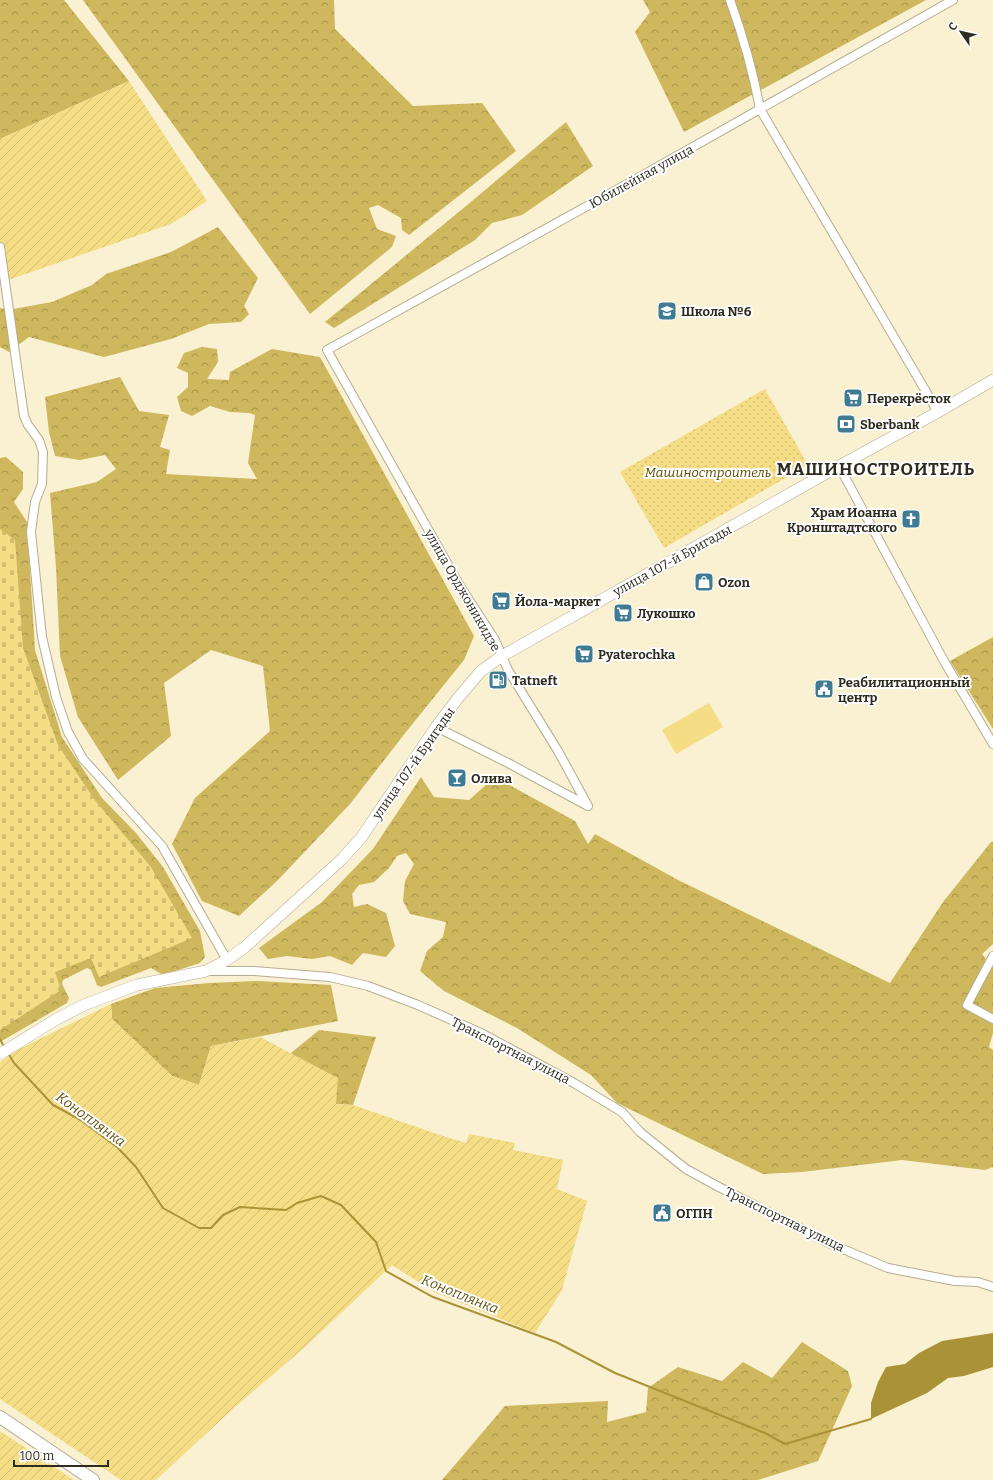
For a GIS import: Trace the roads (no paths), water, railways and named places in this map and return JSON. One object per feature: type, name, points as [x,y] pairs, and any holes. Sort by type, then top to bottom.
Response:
[{"type":"main road","name":"улица 107-й Бригады","points":[[206,971],[227,960],[245,947],[342,859],[361,838],[436,727],[481,671],[502,656],[993,380]]},
{"type":"main road","name":"Транспортная улица","points":[[0,1054],[67,1014],[113,993],[137,986],[206,971]]},
{"type":"main road","points":[[0,1417],[93,1480]]},
{"type":"street","points":[[730,0],[742,34],[760,109],[938,412]]},
{"type":"street","name":"Юбилейная улица","points":[[327,350],[641,176],[953,0]]},
{"type":"street","points":[[0,247],[24,416],[28,425],[39,440],[43,452],[42,484],[34,502],[31,532],[42,637],[56,697],[68,732],[83,759],[162,846],[227,960]]},
{"type":"street","name":"улица Орджоникидзе","points":[[327,350],[457,580],[495,640],[508,670],[558,751],[588,806],[508,762],[436,727]]},
{"type":"street","points":[[839,466],[944,661],[993,744]]},
{"type":"street","points":[[993,956],[967,1005],[993,1019]]},
{"type":"street","name":"Транспортная улица","points":[[206,971],[254,971],[330,977],[368,986],[418,1005],[481,1033],[574,1082],[622,1112],[640,1132],[686,1169],[831,1244],[888,1268],[955,1281],[978,1282],[993,1287]]},
{"type":"waterway","name":"Коноплянка","points":[[0,1039],[4,1047]]},
{"type":"waterway","name":"Коноплянка","points":[[8,1053],[14,1063],[53,1105],[79,1119],[117,1147],[136,1167],[163,1208],[199,1228],[211,1228],[223,1215],[240,1207],[286,1210],[297,1203],[321,1196],[341,1205],[376,1242],[386,1271],[433,1297],[556,1342],[615,1373],[765,1433],[785,1444],[871,1419]]},
{"type":"place","name":"Школа №6","points":[[667,311]]},
{"type":"place","name":"Перекрёсток","points":[[853,398]]},
{"type":"place","name":"Sberbank","points":[[846,424]]},
{"type":"place","name":"Храм Иоанна Кронштадтского","points":[[911,519]]},
{"type":"place","name":"Ozon","points":[[704,582]]},
{"type":"place","name":"Йола-маркет","points":[[501,601]]},
{"type":"place","name":"Лукошко","points":[[623,613]]},
{"type":"place","name":"Pyaterochka","points":[[584,654]]},
{"type":"place","name":"Tatneft","points":[[498,680]]},
{"type":"place","name":"Реабилитационный центр","points":[[824,689]]},
{"type":"place","name":"Олива","points":[[457,778]]},
{"type":"place","name":"ОГПН","points":[[662,1213]]},
{"type":"district","name":"МАШИНОСТРОИТЕЛЬ","points":[[876,469]]},
{"type":"park label","name":"Машиностроитель","points":[[708,472]]}]
